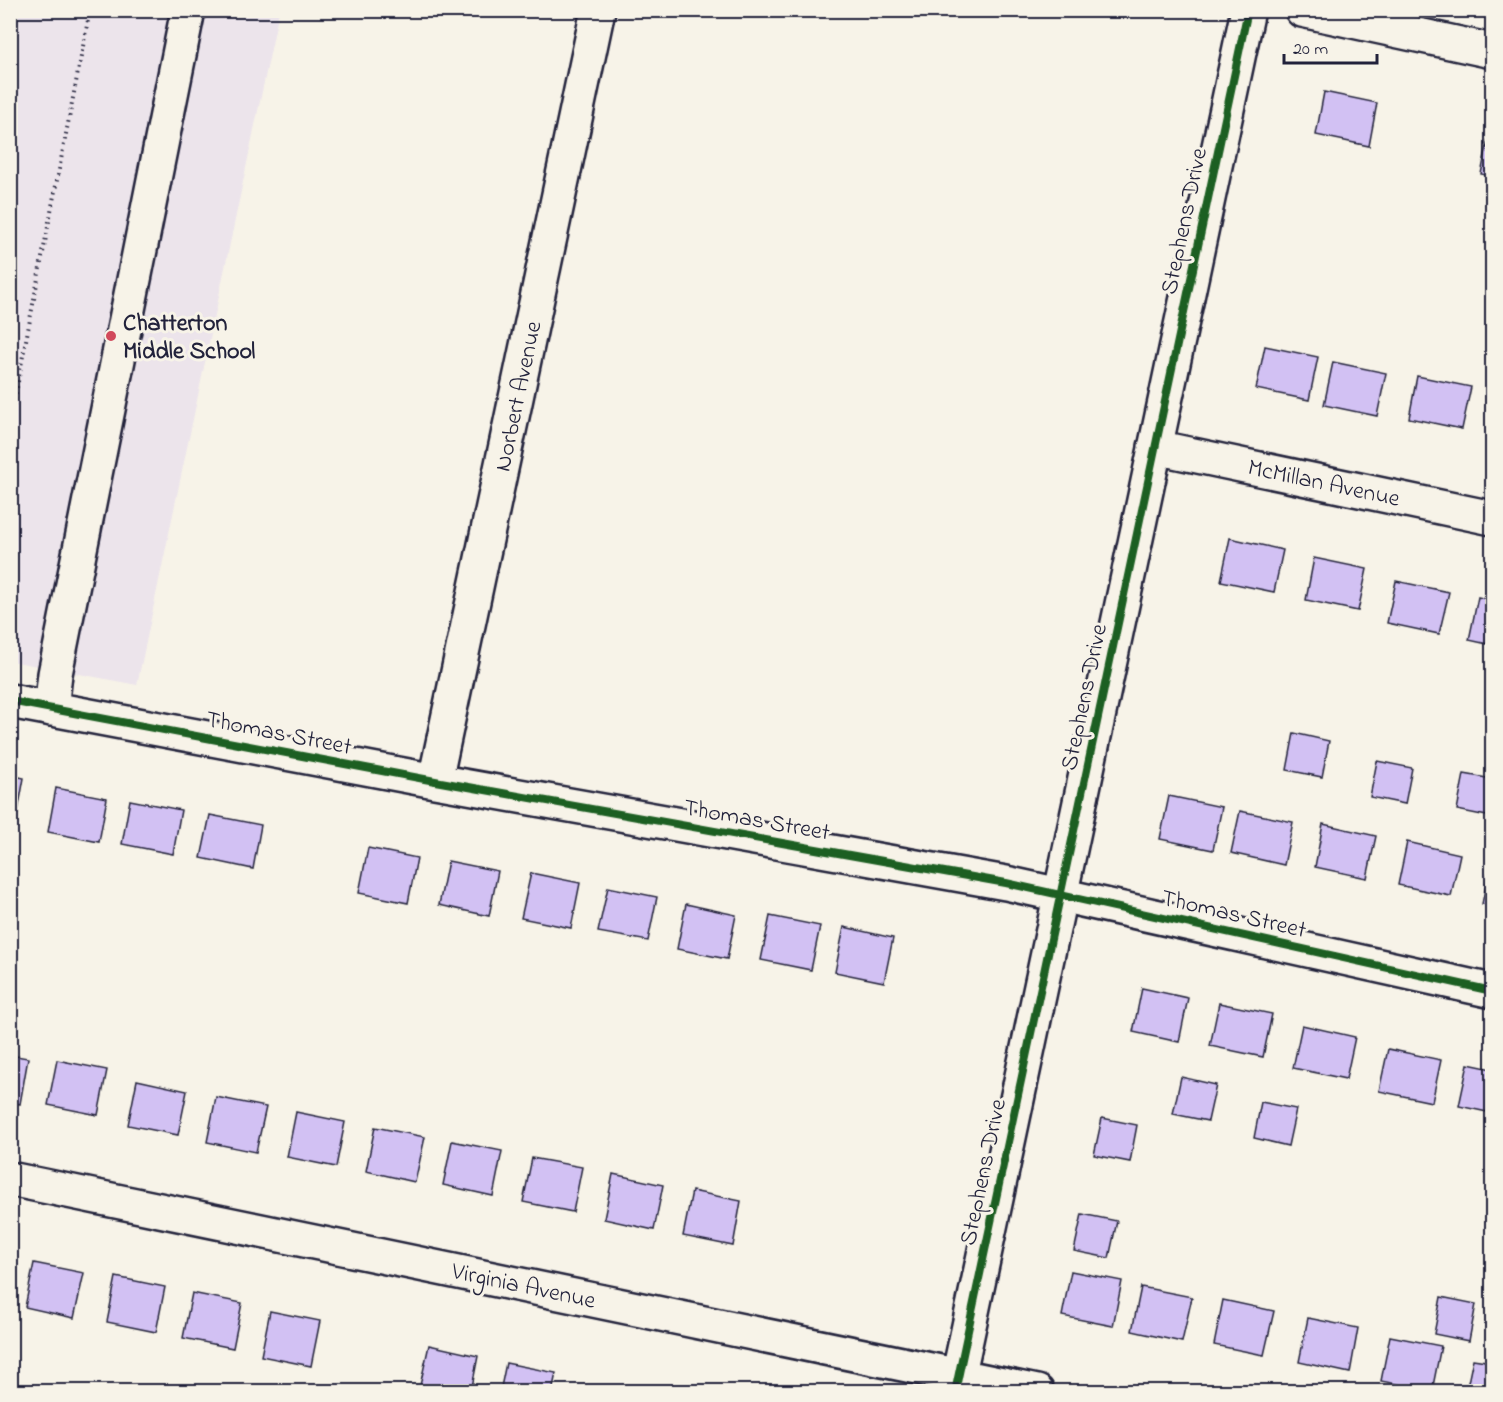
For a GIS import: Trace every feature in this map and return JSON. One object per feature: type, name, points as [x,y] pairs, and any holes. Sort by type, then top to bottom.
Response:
[{"type":"street","points":[[51,709],[57,662],[188,10]]},
{"type":"street","name":"Norbert Avenue","points":[[435,781],[598,10]]},
{"type":"street","name":"Stephens Drive","points":[[957,1383],[1248,10]]},
{"type":"street","points":[[1302,10],[1492,51]]},
{"type":"street","name":"McMillan Avenue","points":[[1155,447],[1492,518]]},
{"type":"street","name":"Thomas Street","points":[[10,701],[435,781],[1006,883],[1492,991]]},
{"type":"street","name":"Virginia Avenue","points":[[10,1179],[957,1383],[1037,1392]]},
{"type":"path","points":[[10,423],[90,10]]},
{"type":"shaded area","name":"Chatterton Middle School","points":[[10,11],[279,11],[137,685],[11,661]]},
{"type":"building","points":[[1324,92],[1377,103],[1369,146],[1316,135]]},
{"type":"building","points":[[1490,131],[1492,132],[1492,176],[1481,174]]},
{"type":"building","points":[[1265,346],[1318,357],[1309,400],[1256,389]]},
{"type":"building","points":[[1333,362],[1386,373],[1377,416],[1324,405]]},
{"type":"building","points":[[1417,376],[1471,387],[1462,429],[1409,418]]},
{"type":"building","points":[[1230,538],[1283,550],[1274,592],[1221,581]]},
{"type":"building","points":[[1314,558],[1367,569],[1358,611],[1306,600]]},
{"type":"building","points":[[1396,581],[1449,592],[1439,634],[1387,623]]},
{"type":"building","points":[[1478,597],[1492,600],[1492,645],[1469,640]]},
{"type":"building","points":[[1294,733],[1329,741],[1322,777],[1287,770]]},
{"type":"building","points":[[1377,761],[1412,768],[1405,804],[1370,797]]},
{"type":"building","points":[[1464,774],[1492,779],[1492,817],[1457,810]]},
{"type":"building","points":[[10,775],[24,778],[16,822],[10,821]]},
{"type":"building","points":[[56,788],[107,798],[99,842],[48,832]]},
{"type":"building","points":[[1169,796],[1222,807],[1213,850],[1160,839]]},
{"type":"building","points":[[130,800],[181,810],[173,854],[122,844]]},
{"type":"building","points":[[1240,811],[1293,822],[1284,865],[1231,853]]},
{"type":"building","points":[[210,815],[261,825],[253,869],[201,858]]},
{"type":"building","points":[[1323,824],[1376,836],[1367,878],[1315,867]]},
{"type":"building","points":[[1407,842],[1460,854],[1451,896],[1398,885]]},
{"type":"building","points":[[368,848],[417,858],[408,903],[359,893]]},
{"type":"building","points":[[448,861],[498,871],[489,916],[439,905]]},
{"type":"building","points":[[1492,861],[1492,906],[1482,904]]},
{"type":"building","points":[[531,873],[580,883],[571,928],[521,918]]},
{"type":"building","points":[[608,887],[657,897],[648,941],[598,932]]},
{"type":"building","points":[[686,904],[736,915],[727,959],[677,949]]},
{"type":"building","points":[[770,916],[820,926],[811,970],[761,960]]},
{"type":"building","points":[[844,927],[893,938],[884,982],[835,972]]},
{"type":"building","points":[[1142,988],[1188,998],[1179,1042],[1133,1032]]},
{"type":"building","points":[[1219,1003],[1272,1014],[1263,1057],[1210,1046]]},
{"type":"building","points":[[1302,1025],[1355,1037],[1346,1079],[1293,1068]]},
{"type":"building","points":[[1388,1049],[1441,1060],[1432,1102],[1379,1091]]},
{"type":"building","points":[[10,1055],[28,1058],[20,1104],[10,1102]]},
{"type":"building","points":[[57,1060],[107,1070],[98,1115],[48,1105]]},
{"type":"building","points":[[1468,1064],[1492,1069],[1492,1113],[1459,1106]]},
{"type":"building","points":[[1181,1077],[1216,1085],[1208,1121],[1173,1114]]},
{"type":"building","points":[[137,1080],[187,1091],[178,1135],[128,1125]]},
{"type":"building","points":[[216,1097],[266,1107],[256,1152],[207,1142]]},
{"type":"building","points":[[1261,1102],[1296,1109],[1288,1146],[1254,1138]]},
{"type":"building","points":[[296,1112],[345,1122],[336,1167],[287,1157]]},
{"type":"building","points":[[1102,1118],[1137,1125],[1130,1162],[1094,1155]]},
{"type":"building","points":[[375,1127],[425,1137],[415,1182],[366,1171]]},
{"type":"building","points":[[452,1141],[502,1151],[493,1196],[443,1185]]},
{"type":"building","points":[[532,1158],[582,1167],[573,1212],[523,1202]]},
{"type":"building","points":[[613,1174],[663,1185],[654,1230],[604,1219]]},
{"type":"building","points":[[692,1191],[741,1201],[733,1246],[683,1236]]},
{"type":"building","points":[[1082,1214],[1117,1221],[1109,1258],[1074,1251]]},
{"type":"building","points":[[34,1263],[84,1273],[74,1318],[25,1307]]},
{"type":"building","points":[[1071,1271],[1122,1281],[1113,1326],[1062,1316]]},
{"type":"building","points":[[116,1277],[165,1287],[156,1332],[107,1322]]},
{"type":"building","points":[[1141,1287],[1192,1297],[1182,1342],[1132,1331]]},
{"type":"building","points":[[192,1293],[242,1303],[233,1348],[183,1338]]},
{"type":"building","points":[[1441,1297],[1476,1304],[1469,1341],[1434,1334]]},
{"type":"building","points":[[1223,1300],[1274,1311],[1264,1355],[1214,1345]]},
{"type":"building","points":[[270,1311],[320,1321],[311,1366],[261,1356]]},
{"type":"building","points":[[1308,1318],[1358,1328],[1350,1373],[1299,1362]]},
{"type":"building","points":[[1390,1336],[1441,1346],[1432,1391],[1381,1381]]},
{"type":"building","points":[[429,1345],[478,1356],[471,1392],[419,1390]]},
{"type":"building","points":[[1473,1359],[1492,1362],[1492,1392],[1466,1392]]},
{"type":"building","points":[[506,1363],[556,1373],[552,1392],[500,1392]]},
{"type":"cycle path","points":[[955,1392],[1248,10]]},
{"type":"cycle path","points":[[10,701],[435,781],[1006,883],[1492,991]]},
{"type":"place","name":"Chatterton Middle School","points":[[111,336]]}]
